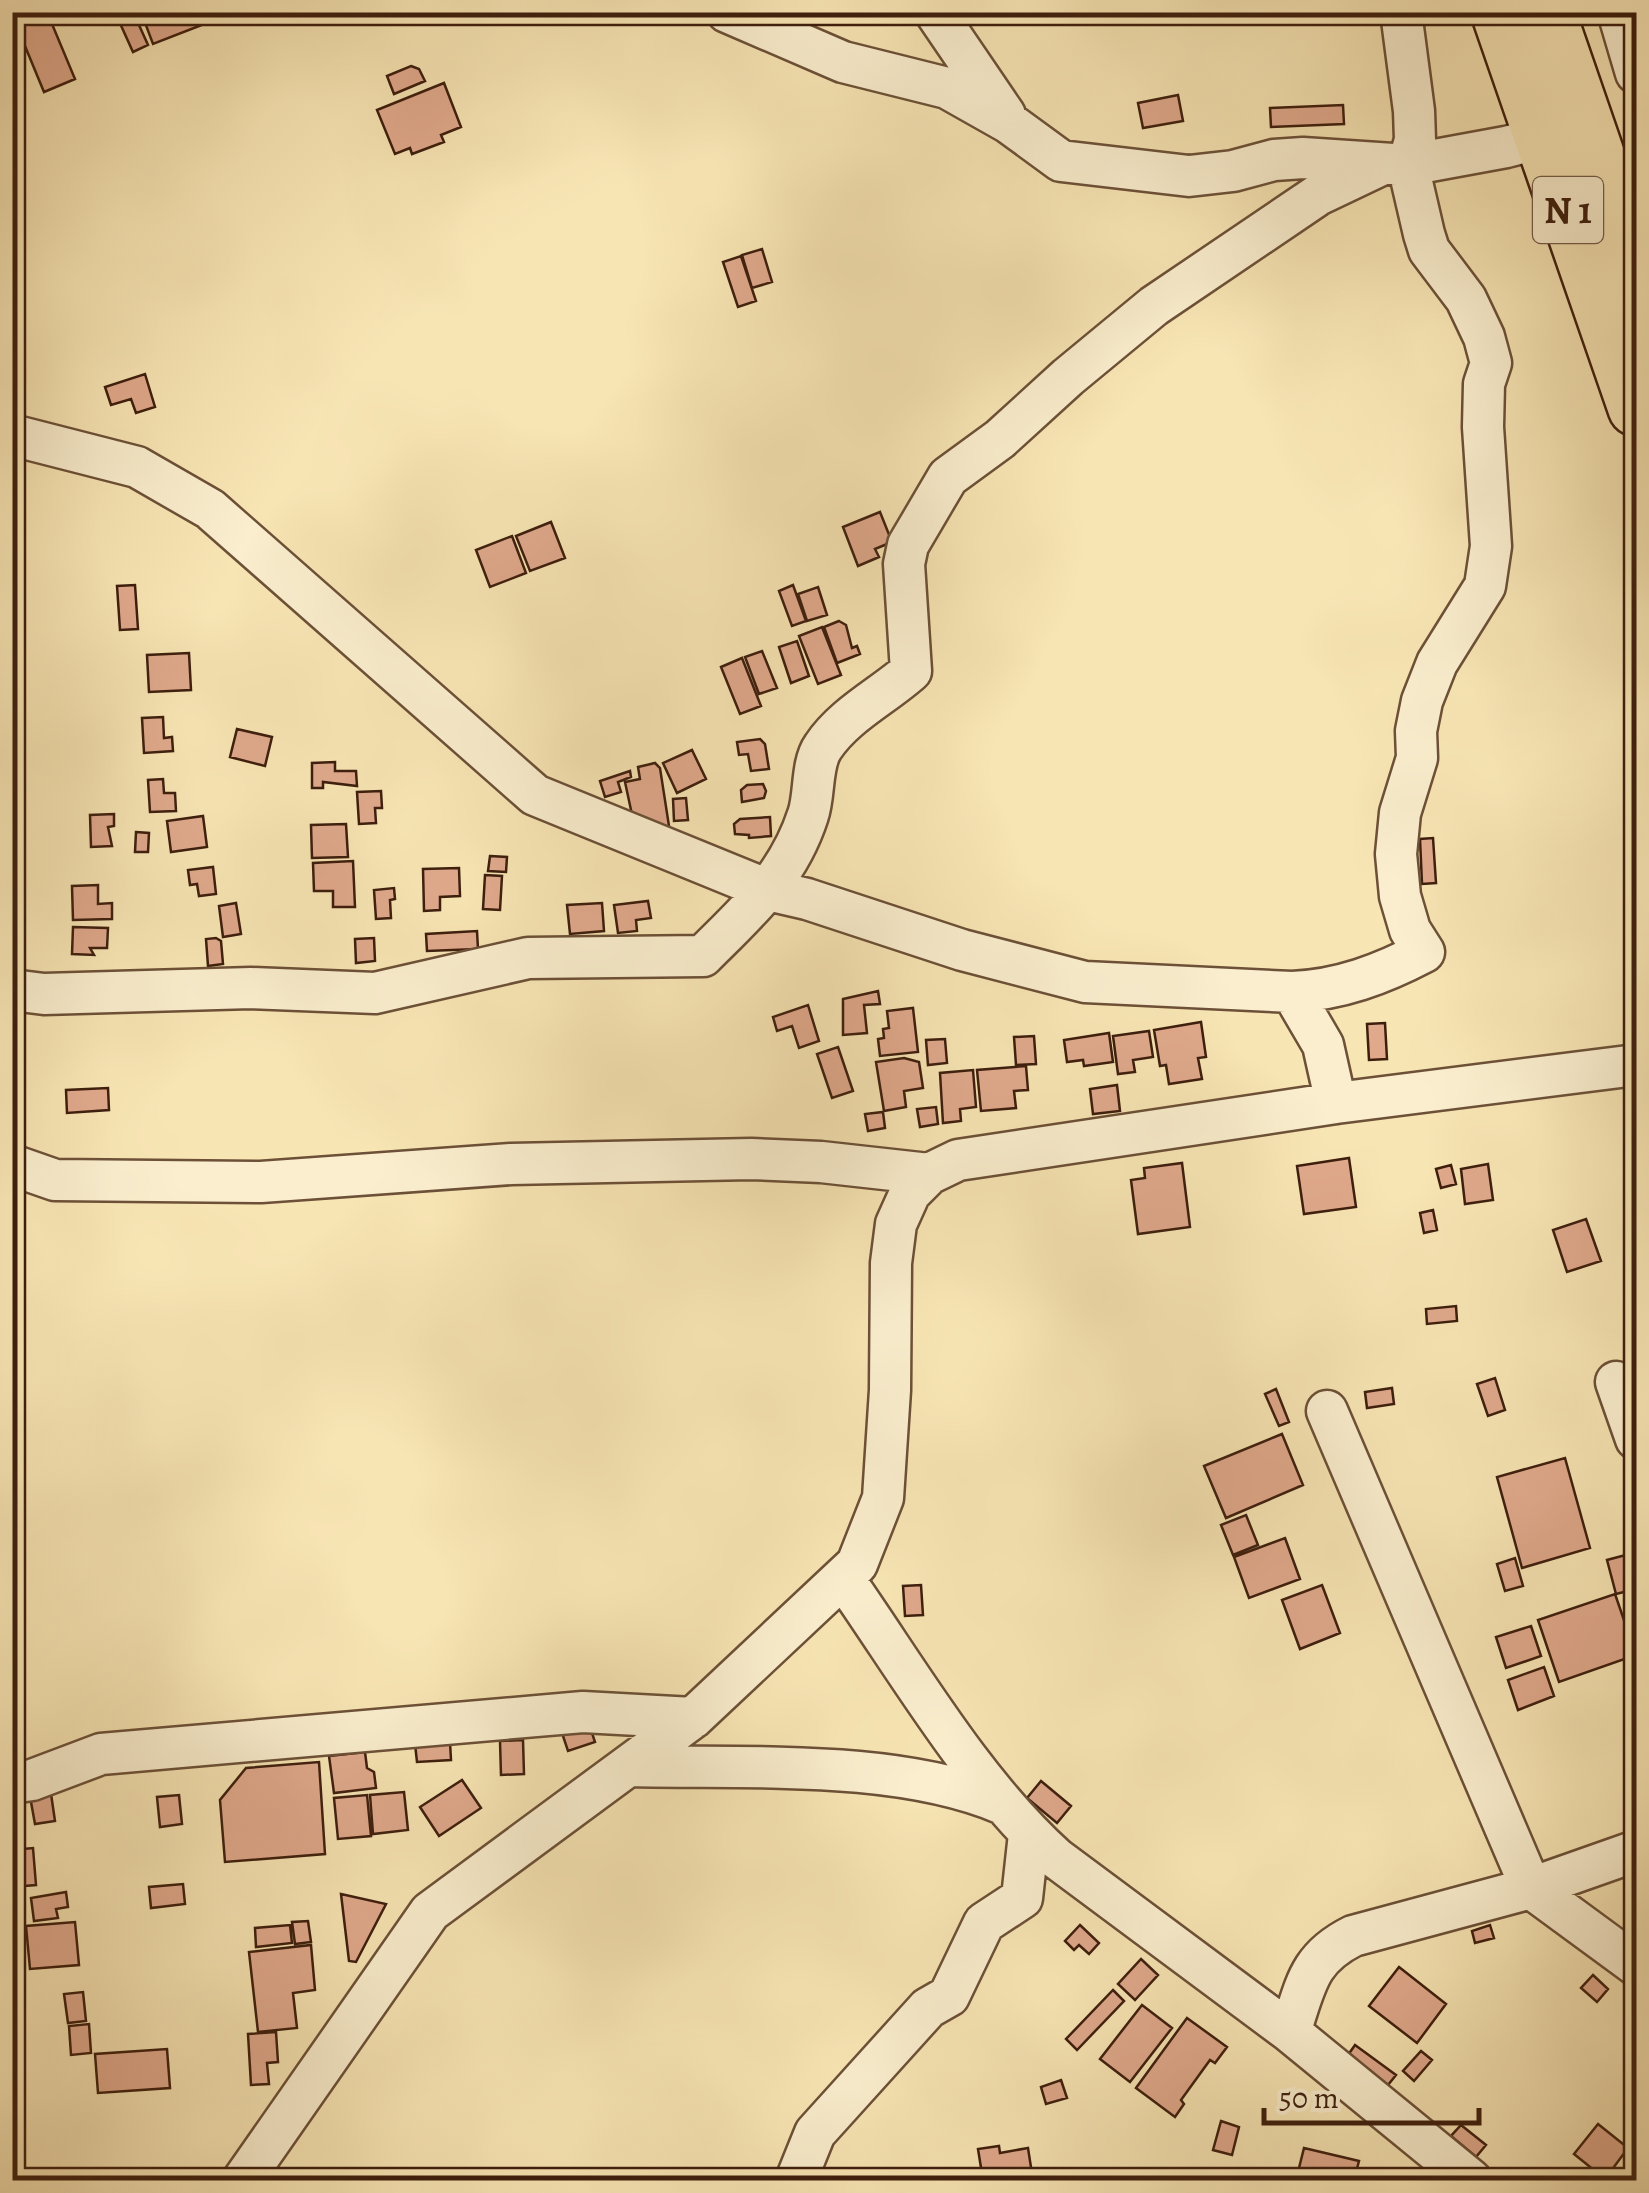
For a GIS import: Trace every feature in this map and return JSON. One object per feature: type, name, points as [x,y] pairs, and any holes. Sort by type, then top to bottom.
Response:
[{"type":"highway","name":"N 1","points":[[1498,12],[1636,408]]},
{"type":"highway","name":"N 1","points":[[1547,12],[1636,270]]},
{"type":"street","points":[[727,12],[842,62],[948,88],[1010,123],[1060,161],[1189,176],[1303,158],[1394,165]]},
{"type":"street","points":[[935,12],[1010,123]]},
{"type":"street","points":[[1394,165],[1415,140],[1402,12]]},
{"type":"street","points":[[1618,12],[1636,73]]},
{"type":"street","points":[[12,990],[44,994],[239,988],[375,993],[528,958],[703,956],[790,862],[809,812],[821,748],[864,706],[911,671],[904,564],[908,545],[948,477],[1168,296],[1318,195],[1394,165],[1506,148],[1542,138]]},
{"type":"street","points":[[12,434],[137,467],[210,510],[535,796],[768,890],[962,950],[1085,982],[1316,991],[1383,974],[1424,952],[1410,930],[1400,896],[1396,854],[1400,813],[1417,758],[1416,732],[1422,701],[1436,663],[1484,586],[1490,546],[1483,427],[1484,384],[1490,363],[1484,337],[1466,299],[1429,250],[1394,165]]},
{"type":"street","points":[[1292,992],[1323,1045],[1336,1103]]},
{"type":"street","points":[[243,2180],[430,1912],[693,1718],[857,1564],[883,1498],[890,1390],[891,1263],[896,1224],[910,1193],[929,1174],[958,1160],[1336,1103],[1636,1065]]},
{"type":"street","points":[[12,1164],[55,1180],[223,1182],[510,1164],[751,1160],[820,1162],[929,1174]]},
{"type":"street","points":[[1616,1382],[1636,1439]]},
{"type":"street","points":[[1328,1411],[1531,1888],[1636,1964]]},
{"type":"street","points":[[844,1579],[975,1769],[1056,1858],[1290,2032],[1472,2180]]},
{"type":"street","points":[[12,1783],[32,1780],[101,1754],[583,1712],[693,1718]]},
{"type":"street","points":[[632,1766],[917,1778],[968,1789],[1017,1819]]},
{"type":"street","points":[[796,2180],[815,2133],[928,2008],[949,1996],[984,1923],[1022,1898],[1017,1819]]},
{"type":"street","points":[[1290,2032],[1312,1971],[1336,1944],[1531,1888],[1636,1851]]},
{"type":"building","points":[[23,12],[47,12],[75,79],[44,92],[13,17]]},
{"type":"building","points":[[141,12],[208,12],[212,21],[153,44]]},
{"type":"building","points":[[134,14],[148,45],[133,52],[119,21]]},
{"type":"building","points":[[411,66],[419,69],[425,81],[394,94],[387,76]]},
{"type":"building","points":[[444,83],[461,127],[441,135],[444,142],[412,154],[410,148],[395,154],[377,110]]},
{"type":"building","points":[[1178,95],[1183,121],[1143,128],[1138,103]]},
{"type":"building","points":[[1343,105],[1344,124],[1271,127],[1270,108]]},
{"type":"building","points":[[762,249],[772,282],[752,288],[742,255]]},
{"type":"building","points":[[741,256],[756,301],[738,307],[723,262]]},
{"type":"building","points":[[145,374],[155,407],[136,413],[131,399],[111,405],[105,387]]},
{"type":"building","points":[[880,512],[892,542],[875,549],[879,557],[858,566],[843,527]]},
{"type":"building","points":[[551,522],[565,558],[530,571],[516,536]]},
{"type":"building","points":[[512,536],[526,573],[490,587],[476,550]]},
{"type":"building","points":[[135,585],[138,629],[120,630],[117,586]]},
{"type":"building","points":[[793,585],[806,621],[792,626],[779,591]]},
{"type":"building","points":[[818,587],[827,615],[807,621],[798,594]]},
{"type":"building","points":[[839,621],[846,625],[852,648],[857,646],[860,654],[837,663],[824,627]]},
{"type":"building","points":[[822,627],[841,675],[818,684],[799,636]]},
{"type":"building","points":[[797,641],[809,676],[791,683],[779,647]]},
{"type":"building","points":[[762,651],[777,688],[759,694],[745,657]]},
{"type":"building","points":[[189,653],[191,690],[149,692],[147,655]]},
{"type":"building","points":[[742,658],[761,706],[740,714],[721,667]]},
{"type":"building","points":[[163,717],[164,738],[172,737],[173,751],[144,753],[142,718]]},
{"type":"building","points":[[237,729],[272,737],[265,766],[230,757]]},
{"type":"building","points":[[760,739],[765,744],[769,769],[751,771],[748,754],[739,755],[737,742]]},
{"type":"building","points":[[692,750],[706,779],[677,793],[663,763]]},
{"type":"building","points":[[335,762],[335,771],[356,771],[357,786],[323,782],[323,788],[312,788],[312,763]]},
{"type":"building","points":[[655,763],[660,768],[669,826],[649,831],[634,824],[625,782],[640,779],[638,767]]},
{"type":"building","points":[[630,771],[631,777],[618,782],[621,792],[605,797],[600,781]]},
{"type":"building","points":[[163,779],[164,793],[175,793],[176,811],[150,812],[148,780]]},
{"type":"building","points":[[763,784],[764,798],[742,802],[741,790],[747,785]]},
{"type":"building","points":[[381,791],[382,808],[375,808],[376,823],[359,824],[357,792]]},
{"type":"building","points":[[686,798],[688,820],[674,821],[673,799]]},
{"type":"building","points":[[114,814],[114,826],[108,827],[112,846],[91,847],[90,815]]},
{"type":"building","points":[[203,816],[207,847],[171,852],[167,821]]},
{"type":"building","points":[[770,817],[771,836],[749,838],[735,834],[734,824],[740,819]]},
{"type":"building","points":[[346,824],[348,857],[312,858],[311,825]]},
{"type":"building","points":[[136,832],[149,833],[148,852],[135,852]]},
{"type":"building","points":[[1433,838],[1436,883],[1422,884],[1420,839]]},
{"type":"building","points":[[490,856],[507,857],[506,872],[488,871]]},
{"type":"building","points":[[353,861],[355,907],[333,907],[333,891],[314,891],[313,863]]},
{"type":"building","points":[[213,867],[216,894],[199,896],[197,884],[190,885],[188,870]]},
{"type":"building","points":[[459,868],[460,896],[440,897],[440,910],[424,911],[423,869]]},
{"type":"building","points":[[485,875],[502,876],[500,910],[483,909]]},
{"type":"building","points":[[98,885],[98,904],[112,903],[112,919],[73,920],[72,886]]},
{"type":"building","points":[[394,888],[391,918],[376,919],[374,890]]},
{"type":"building","points":[[648,901],[651,918],[636,920],[637,931],[618,933],[614,905]]},
{"type":"building","points":[[236,903],[241,934],[223,937],[219,906]]},
{"type":"building","points":[[602,903],[604,931],[570,934],[567,905]]},
{"type":"building","points":[[73,927],[108,928],[107,948],[90,948],[94,955],[72,954]]},
{"type":"building","points":[[477,931],[478,949],[427,951],[426,934]]},
{"type":"building","points":[[374,938],[375,961],[356,963],[355,939]]},
{"type":"building","points":[[206,939],[221,941],[223,964],[208,966]]},
{"type":"building","points":[[878,991],[880,1004],[864,1005],[867,1033],[843,1035],[843,999]]},
{"type":"building","points":[[808,1005],[819,1041],[799,1048],[792,1026],[777,1031],[773,1017]]},
{"type":"building","points":[[913,1008],[918,1052],[880,1056],[878,1039],[884,1038],[883,1029],[889,1028],[887,1011]]},
{"type":"building","points":[[1201,1022],[1206,1057],[1198,1058],[1202,1079],[1169,1084],[1166,1065],[1160,1066],[1154,1030]]},
{"type":"building","points":[[1385,1023],[1387,1059],[1369,1060],[1367,1024]]},
{"type":"building","points":[[1149,1031],[1153,1057],[1133,1060],[1135,1072],[1118,1074],[1113,1036]]},
{"type":"building","points":[[1109,1033],[1113,1062],[1084,1066],[1083,1060],[1067,1062],[1064,1040]]},
{"type":"building","points":[[1034,1036],[1036,1064],[1016,1065],[1014,1037]]},
{"type":"building","points":[[945,1039],[947,1063],[928,1065],[926,1040]]},
{"type":"building","points":[[838,1047],[853,1091],[832,1098],[817,1054]]},
{"type":"building","points":[[904,1058],[919,1062],[923,1088],[904,1091],[906,1107],[884,1111],[876,1062]]},
{"type":"building","points":[[1026,1066],[1028,1090],[1014,1091],[1016,1108],[981,1111],[977,1070]]},
{"type":"building","points":[[973,1070],[976,1107],[960,1109],[961,1121],[943,1123],[940,1073]]},
{"type":"building","points":[[1117,1085],[1120,1111],[1093,1114],[1090,1089]]},
{"type":"building","points":[[108,1088],[109,1110],[67,1113],[66,1090]]},
{"type":"building","points":[[936,1107],[938,1124],[920,1127],[917,1109]]},
{"type":"building","points":[[883,1112],[885,1128],[868,1131],[865,1114]]},
{"type":"building","points":[[1349,1158],[1356,1207],[1304,1214],[1297,1166]]},
{"type":"building","points":[[1182,1163],[1190,1227],[1138,1234],[1131,1180],[1145,1178],[1144,1168]]},
{"type":"building","points":[[1488,1164],[1493,1200],[1465,1204],[1461,1169]]},
{"type":"building","points":[[1451,1165],[1456,1184],[1441,1188],[1436,1169]]},
{"type":"building","points":[[1433,1210],[1437,1230],[1424,1233],[1420,1213]]},
{"type":"building","points":[[1586,1219],[1601,1261],[1567,1272],[1553,1230]]},
{"type":"building","points":[[1456,1306],[1457,1321],[1427,1324],[1426,1309]]},
{"type":"building","points":[[1495,1378],[1505,1410],[1488,1416],[1477,1384]]},
{"type":"building","points":[[1392,1388],[1394,1404],[1367,1408],[1365,1392]]},
{"type":"building","points":[[1276,1389],[1289,1422],[1279,1426],[1265,1394]]},
{"type":"building","points":[[1282,1434],[1303,1485],[1226,1518],[1204,1466]]},
{"type":"building","points":[[1565,1458],[1590,1548],[1522,1568],[1497,1477]]},
{"type":"building","points":[[1246,1515],[1258,1545],[1233,1555],[1221,1525]]},
{"type":"building","points":[[1285,1538],[1300,1579],[1249,1598],[1234,1557]]},
{"type":"building","points":[[1633,1553],[1636,1589],[1616,1594],[1607,1560]]},
{"type":"building","points":[[1515,1558],[1523,1586],[1505,1591],[1497,1564]]},
{"type":"building","points":[[921,1585],[923,1615],[905,1616],[903,1586]]},
{"type":"building","points":[[1322,1585],[1340,1633],[1300,1649],[1282,1600]]},
{"type":"building","points":[[1615,1594],[1636,1655],[1559,1682],[1538,1620]]},
{"type":"building","points":[[1531,1626],[1541,1656],[1506,1668],[1496,1637]]},
{"type":"building","points":[[1544,1667],[1554,1696],[1518,1710],[1508,1680]]},
{"type":"building","points":[[588,1721],[595,1742],[568,1751],[561,1730]]},
{"type":"building","points":[[523,1740],[524,1774],[501,1775],[500,1741]]},
{"type":"building","points":[[450,1742],[451,1760],[417,1762],[415,1744]]},
{"type":"building","points":[[365,1752],[376,1788],[334,1793],[329,1756]]},
{"type":"building","points":[[319,1762],[325,1854],[225,1862],[220,1800],[246,1768]]},
{"type":"building","points":[[462,1780],[481,1808],[439,1836],[420,1807]]},
{"type":"building","points":[[1041,1781],[1071,1806],[1057,1823],[1027,1798]]},
{"type":"building","points":[[50,1787],[55,1821],[35,1824],[29,1791]]},
{"type":"building","points":[[404,1792],[408,1830],[373,1834],[370,1795]]},
{"type":"building","points":[[179,1795],[182,1824],[160,1827],[157,1797]]},
{"type":"building","points":[[367,1795],[371,1836],[338,1839],[334,1798]]},
{"type":"building","points":[[33,1848],[36,1885],[12,1887],[12,1850]]},
{"type":"building","points":[[183,1884],[185,1904],[151,1908],[149,1887]]},
{"type":"building","points":[[66,1892],[68,1907],[56,1909],[58,1918],[34,1921],[31,1898]]},
{"type":"building","points":[[341,1894],[386,1904],[356,1962],[349,1961]]},
{"type":"building","points":[[308,1921],[311,1942],[295,1944],[292,1922]]},
{"type":"building","points":[[75,1922],[79,1965],[30,1969],[26,1926]]},
{"type":"building","points":[[290,1925],[292,1943],[256,1947],[255,1928]]},
{"type":"building","points":[[1080,1925],[1099,1943],[1089,1954],[1079,1945],[1074,1950],[1065,1941]]},
{"type":"building","points":[[1490,1925],[1494,1938],[1475,1943],[1472,1931]]},
{"type":"building","points":[[311,1945],[315,1990],[293,1993],[297,2028],[258,2032],[249,1952]]},
{"type":"building","points":[[1141,1959],[1158,1975],[1135,2000],[1118,1984]]},
{"type":"building","points":[[1399,1967],[1446,2004],[1417,2043],[1369,2006]]},
{"type":"building","points":[[1593,1975],[1608,1989],[1597,2002],[1581,1988]]},
{"type":"building","points":[[1113,1990],[1124,2001],[1077,2050],[1066,2039]]},
{"type":"building","points":[[83,1992],[86,2021],[68,2023],[64,1994]]},
{"type":"building","points":[[1142,2005],[1172,2028],[1130,2082],[1100,2059]]},
{"type":"building","points":[[1187,2018],[1227,2047],[1215,2063],[1210,2060],[1181,2100],[1184,2104],[1175,2117],[1136,2088]]},
{"type":"building","points":[[89,2024],[91,2053],[71,2055],[69,2026]]},
{"type":"building","points":[[276,2032],[278,2062],[267,2063],[269,2084],[251,2085],[248,2034]]},
{"type":"building","points":[[1355,2045],[1396,2075],[1388,2085],[1348,2055]]},
{"type":"building","points":[[167,2049],[170,2088],[98,2093],[95,2054]]},
{"type":"building","points":[[1421,2051],[1432,2060],[1414,2081],[1403,2071]]},
{"type":"building","points":[[1061,2080],[1067,2098],[1046,2104],[1041,2087]]},
{"type":"building","points":[[1221,2121],[1239,2127],[1232,2155],[1213,2150]]},
{"type":"building","points":[[1598,2124],[1628,2148],[1605,2179],[1574,2154]]},
{"type":"building","points":[[1461,2125],[1486,2145],[1476,2157],[1451,2136]]},
{"type":"building","points":[[999,2146],[1000,2153],[1028,2148],[1033,2180],[983,2180],[978,2149]]},
{"type":"building","points":[[1304,2148],[1359,2161],[1354,2180],[1296,2180]]}]
